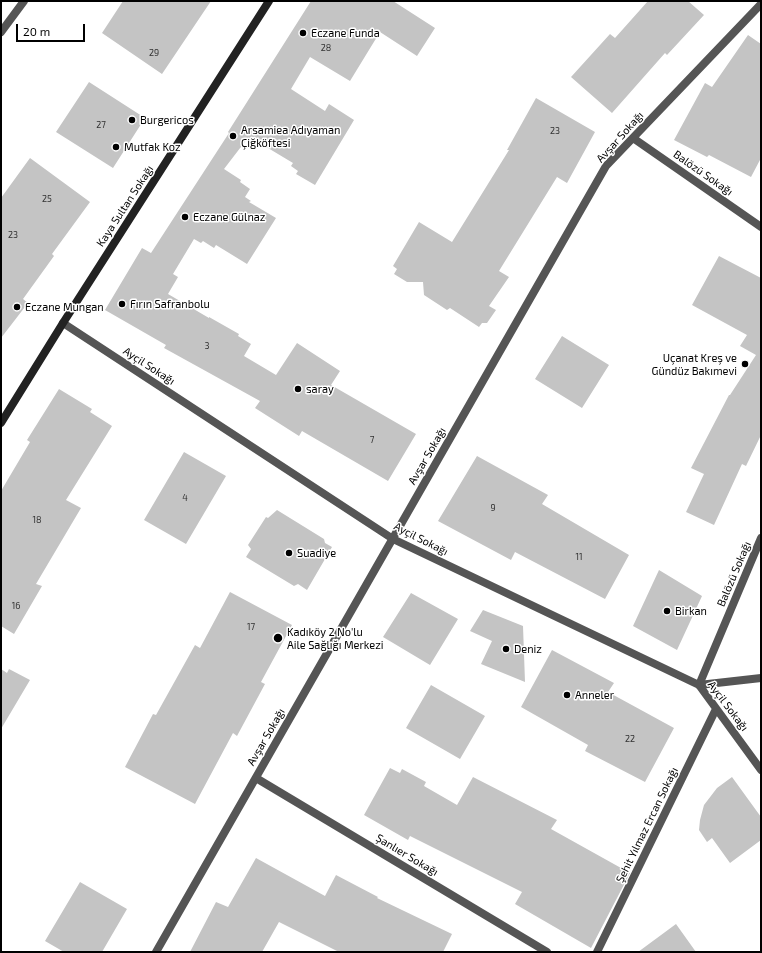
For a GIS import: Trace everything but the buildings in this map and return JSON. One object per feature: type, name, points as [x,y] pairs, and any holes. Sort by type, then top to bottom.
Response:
[{"type":"street","points":[[1,32],[24,1]]},
{"type":"street","name":"Kaya Sultan Sokağı","points":[[1,423],[63,323],[269,1]]},
{"type":"street","name":"Avşar Sokağı","points":[[156,952],[606,166],[761,4]]},
{"type":"street","name":"Balözü Sokağı","points":[[633,138],[761,227]]},
{"type":"street","name":"Ayçil Sokağı","points":[[63,323],[393,539],[699,685],[761,770]]},
{"type":"street","name":"Balözü Sokağı","points":[[699,685],[761,538]]},
{"type":"street","points":[[699,685],[761,678]]},
{"type":"street","name":"Şehit Yılmaz Ercan Sokağı","points":[[597,952],[716,709]]},
{"type":"street","name":"Şanlıer Sokağı","points":[[256,778],[547,952]]},
{"type":"place","name":"Eczane Funda","points":[[303,33]]},
{"type":"place","name":"Burgericos","points":[[132,120]]},
{"type":"place","name":"Arsamiea Adıyaman Çiğköftesi","points":[[233,136]]},
{"type":"place","name":"Mutfak Koz","points":[[116,147]]},
{"type":"place","name":"Eczane Gülnaz","points":[[185,217]]},
{"type":"place","name":"Fırın Safranbolu","points":[[122,304]]},
{"type":"place","name":"Eczane Mungan","points":[[17,307]]},
{"type":"place","name":"Uçanat Kreş ve Gündüz Bakımevi","points":[[745,364]]},
{"type":"place","name":"saray","points":[[298,389]]},
{"type":"place","name":"Suadiye","points":[[289,553]]},
{"type":"place","name":"Birkan","points":[[667,611]]},
{"type":"place","name":"Kadıköy 2 No'lu Aile Sağlığı Merkezi","points":[[278,638]]},
{"type":"place","name":"Deniz","points":[[506,649]]},
{"type":"place","name":"Anneler","points":[[567,695]]}]
